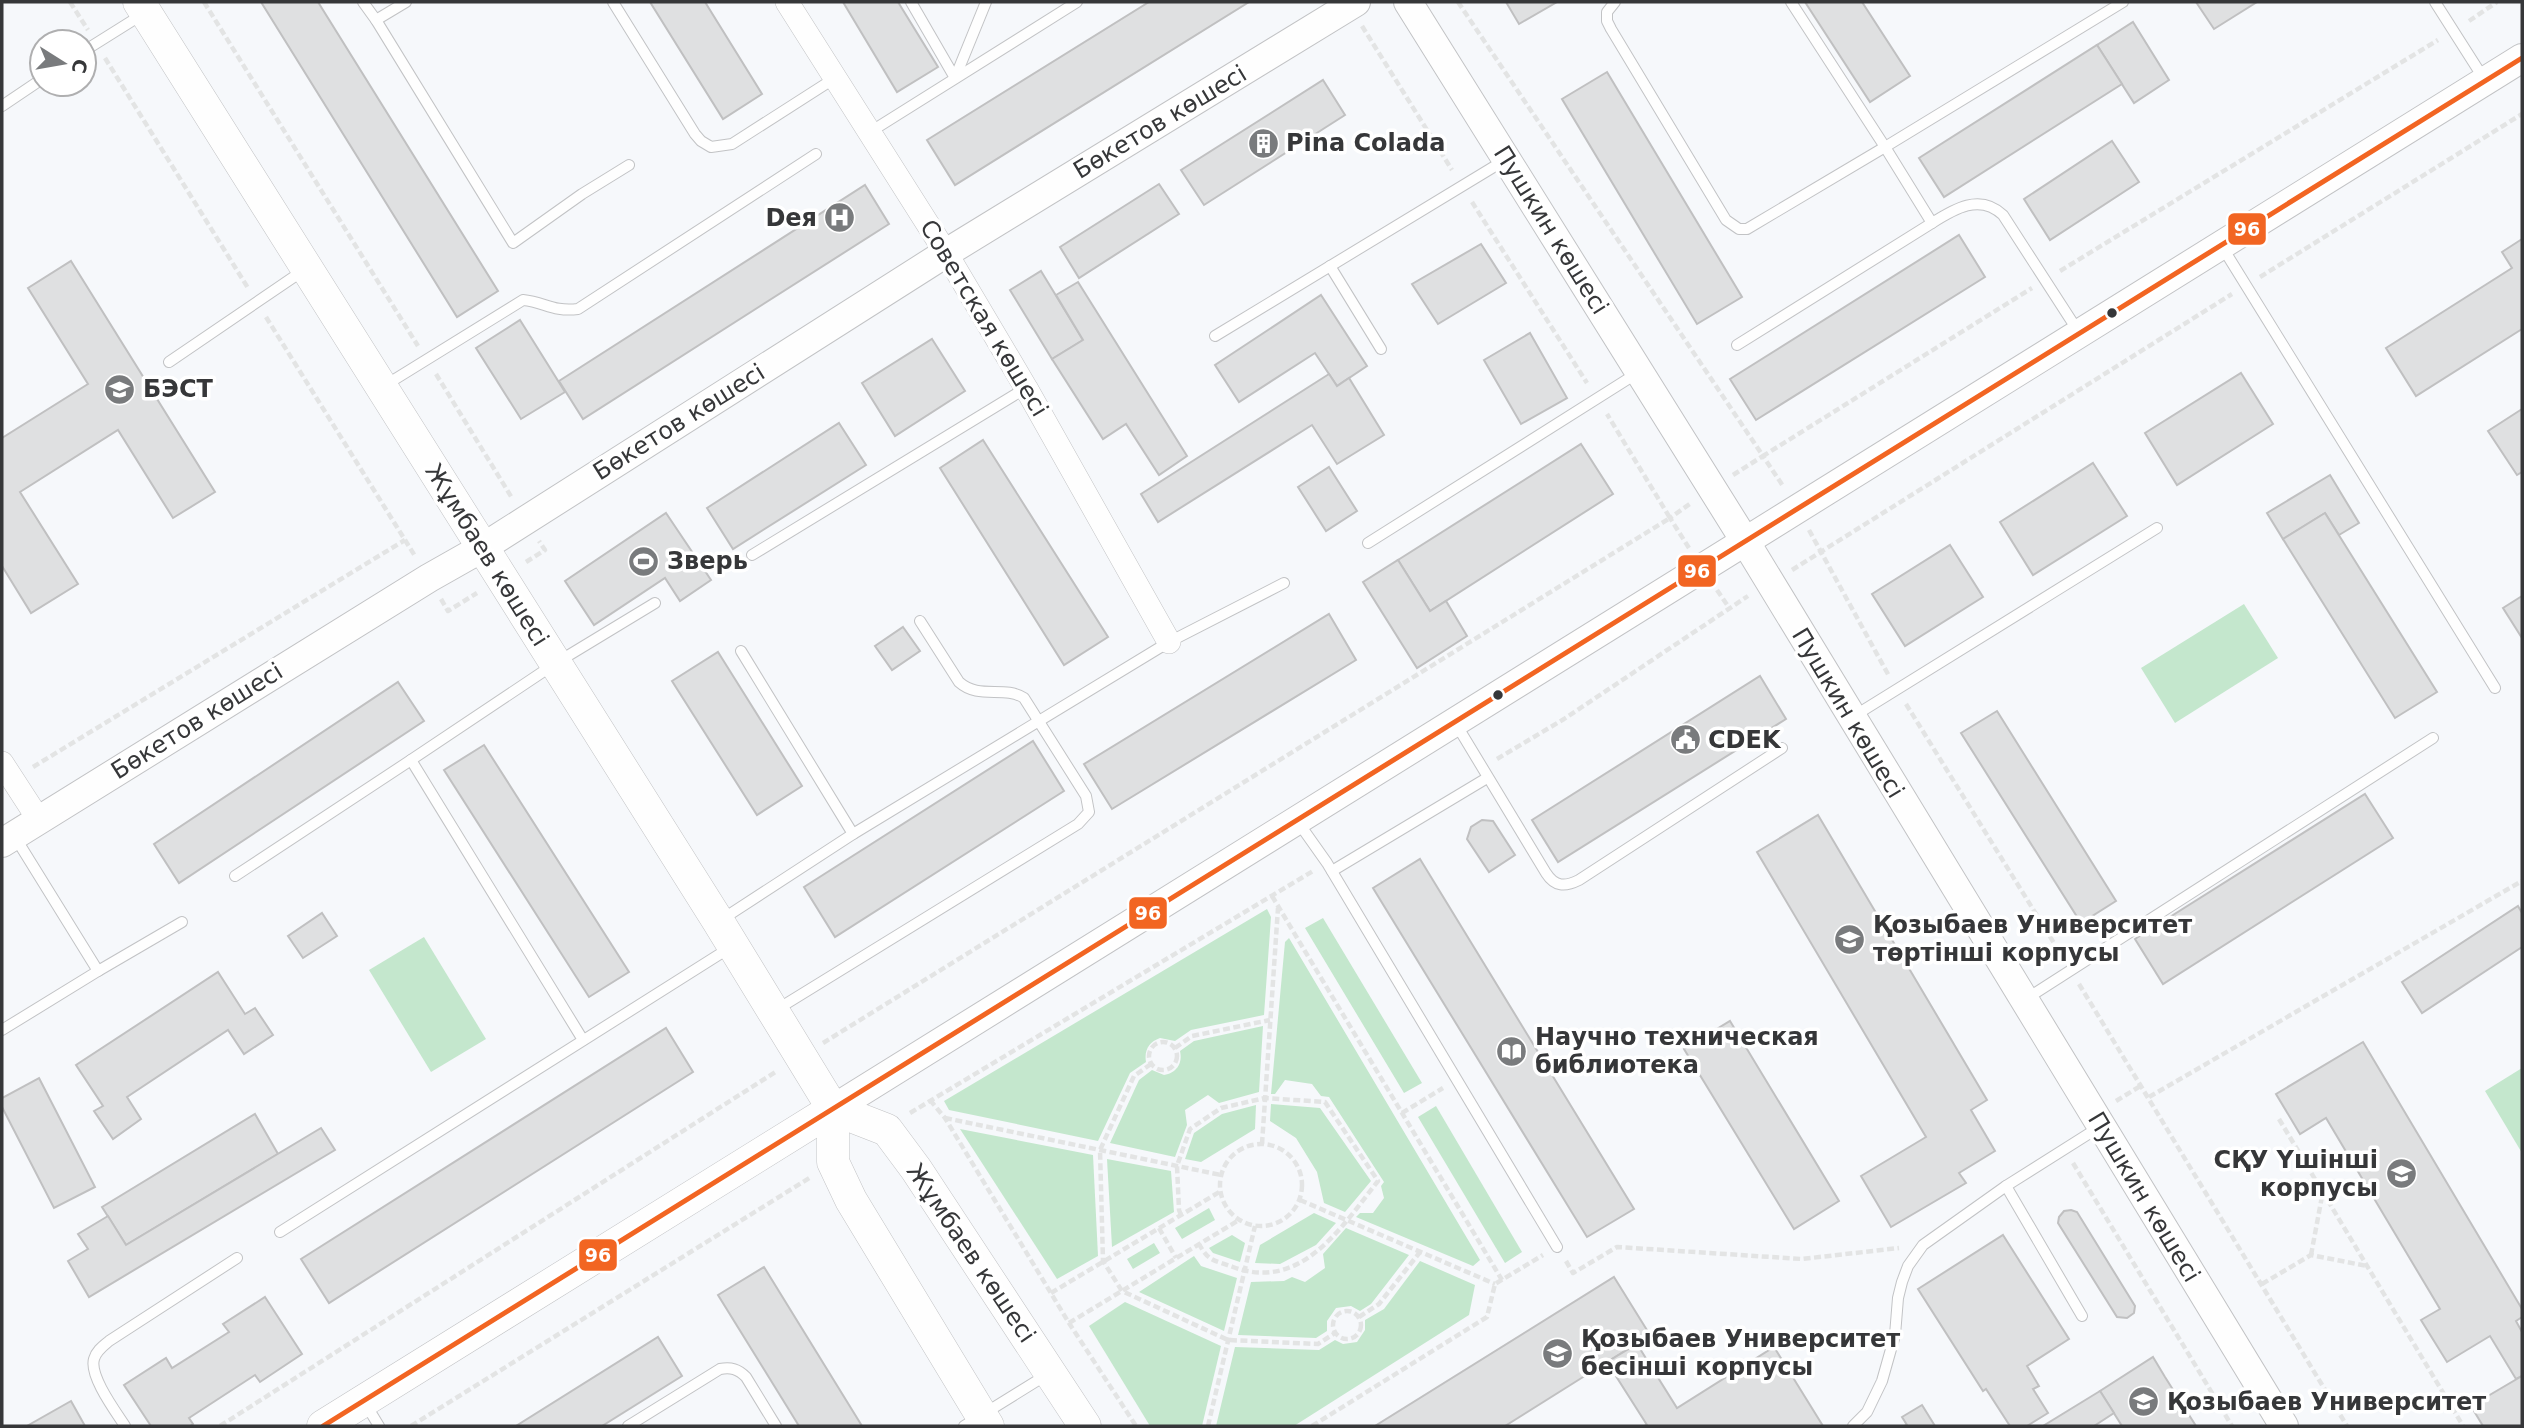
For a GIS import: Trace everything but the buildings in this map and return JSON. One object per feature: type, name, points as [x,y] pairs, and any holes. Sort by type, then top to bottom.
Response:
[{"type":"main road","name":"Жұмбаев көшесі","points":[[149,5],[307,269],[726,933],[833,1109]]},
{"type":"main road","points":[[833,1109],[887,1130]]},
{"type":"main road","points":[[833,1109],[833,1163],[978,1423]]},
{"type":"main road","points":[[323,1426],[371,1414],[833,1109]]},
{"type":"main road","name":"Жұмбаев көшесі","points":[[887,1130],[916,1169],[1085,1426]]},
{"type":"street","name":"Советская көшесі","points":[[787,2],[946,253],[1027,388],[1169,642]]},
{"type":"street","name":"Бөкетов көшесі","points":[[8,839],[429,578],[482,548],[946,253],[1356,2]]},
{"type":"street","name":"Пушкин көшесі","points":[[1408,2],[1745,541],[2284,1426]]},
{"type":"street","points":[[833,1109],[2522,58]]},
{"type":"street","points":[[2,763],[39,820]]},
{"type":"lane","points":[[363,2],[513,243],[582,194],[629,165]]},
{"type":"lane","points":[[376,20],[406,2]]},
{"type":"lane","points":[[613,2],[695,134],[711,148],[732,144],[835,78]]},
{"type":"lane","points":[[911,2],[955,78]]},
{"type":"lane","points":[[955,78],[986,2]]},
{"type":"lane","points":[[870,132],[1077,2]]},
{"type":"lane","points":[[1615,2],[1606,12],[1611,29],[1726,220],[1732,226],[1747,229],[2123,2]]},
{"type":"lane","points":[[1791,2],[1932,223]]},
{"type":"lane","points":[[2435,2],[2485,81]]},
{"type":"lane","points":[[98,41],[149,5]]},
{"type":"lane","points":[[2,105],[28,88]]},
{"type":"lane","points":[[381,387],[523,300],[564,311],[578,309],[816,154]]},
{"type":"lane","points":[[1215,336],[1507,158]]},
{"type":"lane","points":[[1737,345],[1932,223],[1962,206],[1979,203],[1992,207],[2008,220],[2079,334]]},
{"type":"lane","points":[[2221,245],[2495,688]]},
{"type":"lane","points":[[1330,266],[1381,349]]},
{"type":"lane","points":[[169,362],[307,269]]},
{"type":"lane","points":[[1368,543],[1639,372]]},
{"type":"lane","points":[[752,555],[1027,388]]},
{"type":"lane","points":[[1851,718],[2157,528]]},
{"type":"lane","points":[[279,1232],[583,1040],[853,834],[1169,642],[1284,583]]},
{"type":"lane","points":[[235,876],[556,663],[656,603]]},
{"type":"lane","points":[[774,1011],[1084,820],[1088,812],[1086,796],[1020,695],[966,688],[959,682],[920,621]]},
{"type":"lane","points":[[741,651],[853,834]]},
{"type":"lane","points":[[1455,721],[1551,881],[1560,885],[1569,885],[1782,748]]},
{"type":"lane","points":[[2024,1000],[2433,737]]},
{"type":"lane","points":[[411,760],[583,1040]]},
{"type":"lane","points":[[1329,867],[1487,778]]},
{"type":"lane","points":[[1297,821],[1329,867],[1557,1247]]},
{"type":"lane","points":[[8,839],[98,971]]},
{"type":"lane","points":[[2,1031],[182,922]]},
{"type":"lane","points":[[1853,1426],[1867,1412],[1882,1381],[1895,1335],[1902,1282],[1908,1266],[1923,1245],[2006,1186],[2101,1126]]},
{"type":"lane","points":[[2006,1186],[2082,1316]]},
{"type":"lane","points":[[125,1426],[97,1379],[94,1358],[109,1341],[237,1258]]},
{"type":"lane","points":[[628,1426],[720,1369],[727,1368],[741,1372],[746,1377],[776,1426]]},
{"type":"lane","points":[[978,1423],[1049,1372]]},
{"type":"path","points":[[204,2],[526,520]]},
{"type":"path","points":[[1458,2],[1763,456],[2497,2]]},
{"type":"path","points":[[1564,719],[1769,583],[2522,114]]},
{"type":"path","points":[[26,771],[405,540]]},
{"type":"path","points":[[1822,552],[1897,690],[2149,1097],[2347,1426]]},
{"type":"path","points":[[887,1130],[930,1100],[1272,896],[1329,867]]},
{"type":"path","points":[[2149,1097],[2522,880]]},
{"type":"path","points":[[1272,896],[1503,1280]]},
{"type":"path","points":[[1262,1144],[1278,906]]},
{"type":"path","points":[[1175,1048],[1192,1036],[1270,1020]]},
{"type":"path","points":[[1163,1042],[1175,1048],[1177,1060],[1170,1069],[1160,1070],[1151,1064],[1149,1056],[1153,1046],[1163,1042]]},
{"type":"path","points":[[1151,1064],[1134,1076],[1100,1150],[1103,1261],[1122,1291],[1228,1340],[1318,1344],[1335,1333]]},
{"type":"path","points":[[1402,1113],[1457,1080]]},
{"type":"path","points":[[1181,1214],[1177,1166],[1190,1129],[1221,1108],[1265,1098],[1325,1102],[1378,1181],[1319,1252],[1279,1272],[1245,1271],[1207,1258],[1199,1244]]},
{"type":"path","points":[[930,1100],[945,1118],[1069,1323],[1136,1426]]},
{"type":"path","points":[[945,1118],[1222,1175]]},
{"type":"path","points":[[2279,1119],[2463,1426]]},
{"type":"path","points":[[1255,1144],[1262,1144],[1277,1147],[1290,1155],[1301,1174],[1303,1189],[1295,1209],[1271,1226],[1255,1227],[1239,1220],[1221,1191],[1222,1175],[1230,1158],[1255,1144]]},
{"type":"path","points":[[2065,1149],[2232,1426]]},
{"type":"path","points":[[411,1426],[833,1163]]},
{"type":"path","points":[[1051,1293],[1221,1191]]},
{"type":"path","points":[[2311,1255],[2323,1191]]},
{"type":"path","points":[[1300,1200],[1495,1284],[1557,1247],[1573,1273],[1617,1247],[1802,1259],[1923,1245]]},
{"type":"path","points":[[1069,1323],[1239,1220]]},
{"type":"path","points":[[1208,1426],[1255,1227]]},
{"type":"path","points":[[1159,1228],[1176,1258]]},
{"type":"path","points":[[1359,1317],[1379,1304],[1420,1252]]},
{"type":"path","points":[[2262,1284],[2311,1255],[2368,1266]]},
{"type":"path","points":[[1312,1426],[1487,1317],[1495,1284]]},
{"type":"path","points":[[1350,1311],[1359,1317],[1361,1329],[1354,1337],[1343,1339],[1335,1333],[1333,1321],[1340,1312],[1350,1311]]},
{"type":"green space","points":[[2244,604],[2278,658],[2175,723],[2141,668]]},
{"type":"green space","points":[[1267,909],[1271,917],[1264,1015],[1191,1030],[1175,1041],[1160,1038],[1153,1042],[1148,1047],[1146,1062],[1130,1073],[1098,1141],[949,1110],[944,1101]]},
{"type":"green space","points":[[1323,918],[1422,1083],[1404,1093],[1305,928]]},
{"type":"green space","points":[[424,937],[486,1039],[431,1072],[369,970]]},
{"type":"green space","points":[[1289,938],[1480,1260],[1473,1266],[1356,1217],[1360,1213],[1373,1213],[1384,1198],[1381,1186],[1384,1182],[1329,1097],[1321,1096],[1312,1084],[1285,1080],[1275,1094],[1271,1094],[1285,942]]},
{"type":"green space","points":[[1263,1026],[1259,1092],[1219,1103],[1208,1095],[1185,1110],[1187,1125],[1175,1157],[1110,1143],[1139,1080],[1152,1070],[1164,1075],[1172,1072],[1178,1067],[1180,1051],[1194,1041]]},
{"type":"green space","points":[[2522,1068],[2522,1153],[2485,1091]]},
{"type":"green space","points":[[1271,1104],[1320,1108],[1371,1181],[1345,1212],[1324,1203],[1317,1172],[1296,1138],[1270,1121]]},
{"type":"green space","points":[[1256,1105],[1255,1129],[1201,1162],[1185,1159],[1194,1133],[1222,1114]]},
{"type":"green space","points":[[1436,1106],[1522,1252],[1505,1263],[1418,1117]]},
{"type":"green space","points":[[960,1129],[1093,1155],[1098,1256],[1057,1279]]},
{"type":"green space","points":[[1107,1159],[1171,1171],[1174,1212],[1112,1247]]},
{"type":"green space","points":[[1209,1208],[1215,1220],[1182,1239],[1175,1228]]},
{"type":"green space","points":[[1314,1213],[1336,1223],[1316,1245],[1280,1264],[1255,1263],[1260,1245]]},
{"type":"green space","points":[[1346,1228],[1409,1255],[1371,1304],[1360,1311],[1351,1306],[1336,1308],[1327,1321],[1327,1331],[1316,1338],[1238,1335],[1251,1282],[1284,1281],[1292,1277],[1305,1282],[1325,1268],[1323,1254]]},
{"type":"green space","points":[[1232,1235],[1245,1243],[1240,1262],[1213,1253],[1209,1248]]},
{"type":"green space","points":[[1154,1243],[1160,1253],[1133,1269],[1127,1259]]},
{"type":"green space","points":[[1194,1256],[1201,1266],[1237,1278],[1224,1331],[1139,1292]]},
{"type":"green space","points":[[1420,1261],[1475,1285],[1469,1315],[1294,1426],[1216,1426],[1235,1347],[1319,1350],[1335,1340],[1343,1344],[1357,1342],[1365,1330],[1365,1320],[1384,1309]]},
{"type":"green space","points":[[1125,1302],[1221,1346],[1202,1426],[1150,1426],[1089,1326]]},
{"type":"transit line","name":"96","points":[[323,1426],[2522,58]]},
{"type":"place","name":"Pina Colada","points":[[1263,143]]},
{"type":"place","name":"Deя","points":[[840,218]]},
{"type":"place","name":"БЭСТ","points":[[120,389]]},
{"type":"place","name":"Зверь","points":[[644,561]]},
{"type":"place","name":"CDEK","points":[[1685,740]]},
{"type":"place","name":"Қозыбаев Университет төртінші корпусы","points":[[1850,939]]},
{"type":"place","name":"Научно техническая библиотека","points":[[1512,1051]]},
{"type":"place","name":"СҚУ Үшінші корпусы","points":[[2401,1174]]},
{"type":"place","name":"Қозыбаев Университет бесінші корпусы","points":[[1558,1353]]},
{"type":"place","name":"Қозыбаев Университет","points":[[2144,1402]]}]
